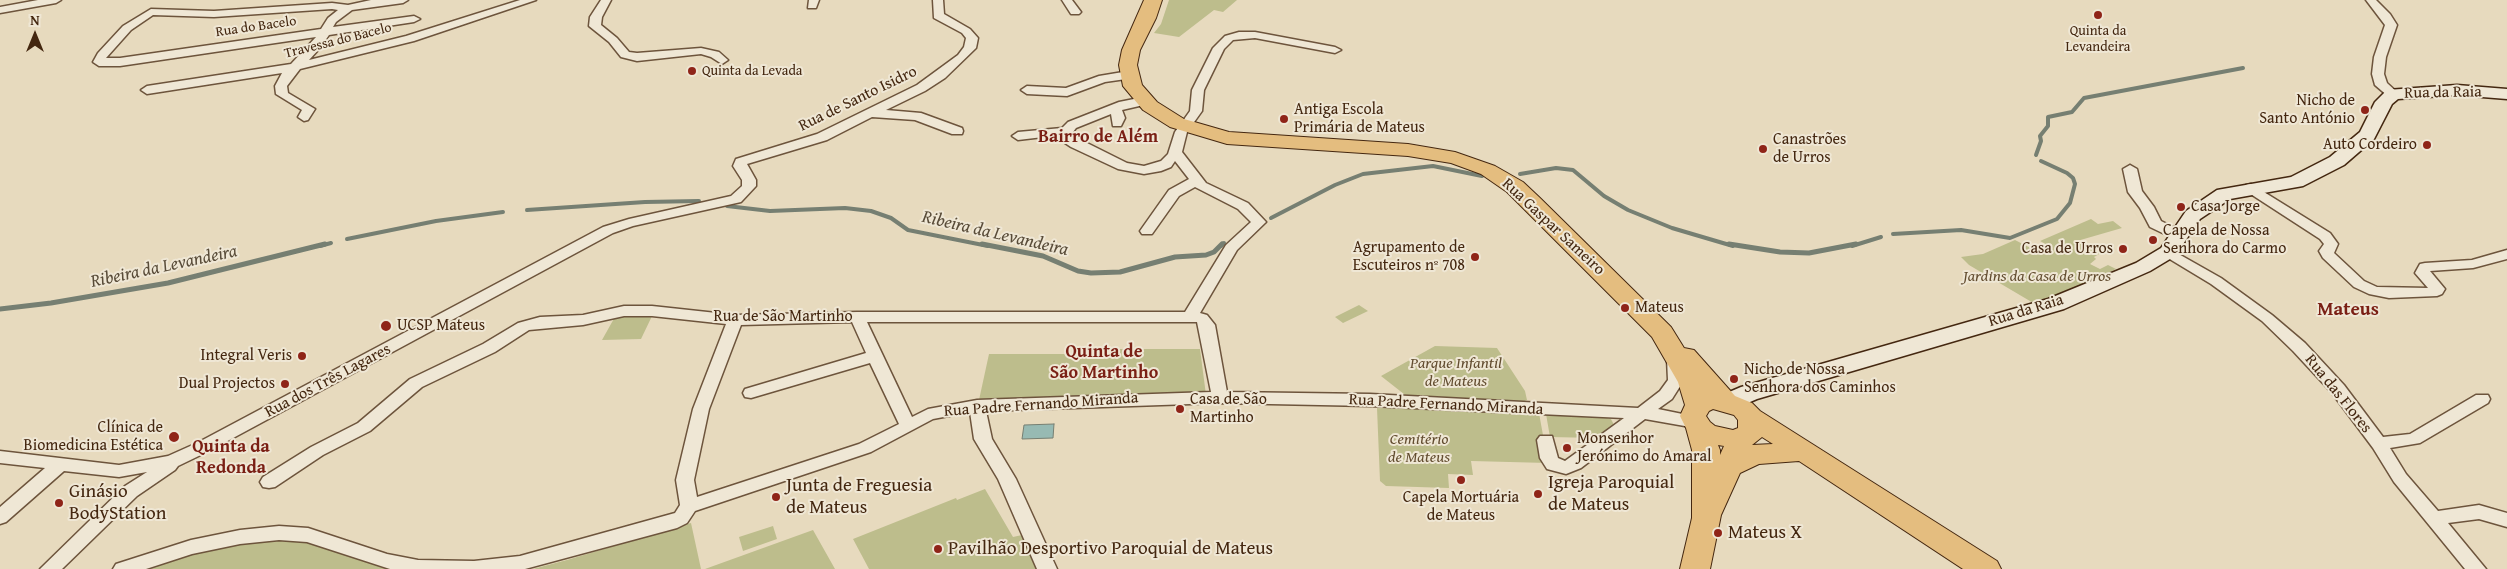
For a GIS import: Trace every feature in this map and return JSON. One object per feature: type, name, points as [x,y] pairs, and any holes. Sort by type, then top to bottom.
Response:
[{"type":"main road","points":[[1129,75],[1130,54],[1147,18],[1153,0]]},
{"type":"main road","name":"Rua Gaspar Sameiro","points":[[1129,75],[1133,86],[1144,101],[1166,117],[1185,126],[1213,135],[1243,140],[1380,148],[1436,154],[1488,170],[1515,188],[1532,203],[1647,317],[1668,341]]},
{"type":"main road","name":"Rua da Raia","points":[[1747,410],[2056,304],[2143,268],[2168,252],[2193,215],[2228,192],[2299,180],[2337,161],[2368,134],[2384,102],[2392,94],[2457,90],[2507,94]]},
{"type":"main road","points":[[1668,341],[1794,453],[1848,478]]},
{"type":"main road","points":[[1668,341],[1691,382],[1706,450],[1707,518]]},
{"type":"main road","points":[[1697,416],[1711,400],[1747,410],[1986,569]]},
{"type":"main road","points":[[1697,416],[1715,436],[1724,439],[1747,410]]},
{"type":"main road","points":[[1695,569],[1707,518],[1729,467],[1747,410]]},
{"type":"main road","points":[[1729,467],[1754,454],[1794,453]]},
{"type":"street","points":[[0,10],[56,0]]},
{"type":"street","points":[[304,117],[309,111],[308,106],[286,97],[281,90],[283,82],[312,51],[334,18],[348,8],[403,0]]},
{"type":"street","name":"Travessa do Bacelo","points":[[147,90],[261,75],[410,39],[531,0]]},
{"type":"street","points":[[606,0],[596,17],[595,26],[613,40],[625,56],[638,57],[701,52],[716,54],[722,60]]},
{"type":"street","name":"Rua de Santo Isidro","points":[[608,230],[629,223],[736,199],[749,186],[749,180],[740,166],[741,162],[810,142],[932,81],[956,63],[970,48],[972,38],[970,34],[938,16],[938,0]]},
{"type":"street","points":[[1067,0],[1075,12]]},
{"type":"street","points":[[2371,0],[2374,6],[2386,16],[2391,25],[2380,57],[2378,74],[2381,85],[2392,94]]},
{"type":"street","name":"Rua do Bacelo","points":[[348,8],[325,6],[214,14],[153,12],[146,14],[127,28],[100,57],[99,62],[120,62],[414,19]]},
{"type":"street","points":[[1066,131],[1067,138],[1076,144],[1133,169],[1156,168],[1168,162],[1175,152],[1185,126],[1196,111],[1198,90],[1219,48],[1233,36],[1247,34],[1264,36],[1335,50]]},
{"type":"street","points":[[1027,90],[1066,92],[1097,80],[1129,75]]},
{"type":"street","points":[[1018,136],[1066,131],[1076,123],[1115,108],[1144,101]]},
{"type":"street","points":[[1115,108],[1119,118],[1117,123]]},
{"type":"street","points":[[866,113],[917,116],[957,131]]},
{"type":"street","points":[[1175,152],[1196,181],[1211,193],[1243,206],[1257,217],[1259,222],[1231,248],[1190,316],[1202,318],[1206,325],[1220,397]]},
{"type":"street","points":[[2130,169],[2136,193],[2147,207],[2155,224],[2180,236]]},
{"type":"street","points":[[1147,231],[1174,193],[1196,181]]},
{"type":"street","points":[[2251,188],[2325,236],[2330,244],[2326,251],[2328,255],[2358,284],[2374,291],[2389,293],[2437,292],[2437,289],[2422,273],[2425,267],[2473,264],[2507,254]]},
{"type":"street","name":"Rua dos Três Lagares","points":[[0,457],[118,471],[163,463],[203,448],[608,230]]},
{"type":"street","name":"Rua das Flores","points":[[2168,252],[2216,280],[2282,331],[2338,389],[2379,444],[2394,470],[2476,569]]},
{"type":"street","name":"Rua de São Martinho","points":[[269,482],[317,451],[368,424],[420,380],[489,348],[528,324],[583,320],[629,310],[735,320],[857,317],[1190,316]]},
{"type":"street","points":[[857,317],[908,426]]},
{"type":"street","points":[[689,506],[685,480],[690,451],[701,409],[735,320]]},
{"type":"street","points":[[1546,440],[1550,462],[1557,467],[1566,468],[1666,394],[1676,380],[1677,366],[1668,341]]},
{"type":"street","points":[[751,393],[874,356]]},
{"type":"street","name":"Rua Padre Fernando Miranda","points":[[123,569],[191,547],[240,538],[279,534],[308,536],[403,565],[437,568],[497,567],[548,558],[670,523],[681,518],[689,506],[865,448],[940,411],[977,406],[1220,397],[1370,400],[1697,416]]},
{"type":"street","points":[[2379,444],[2414,439],[2482,400]]},
{"type":"street","points":[[977,406],[983,440],[1007,479],[1047,569]]},
{"type":"street","points":[[131,491],[203,448]]},
{"type":"street","points":[[0,517],[61,464]]},
{"type":"street","points":[[59,565],[136,484],[134,477],[118,471]]},
{"type":"street","points":[[2433,518],[2479,512],[2507,520]]},
{"type":"green space","points":[[1169,0],[1237,0],[1223,12],[1214,10],[1179,37],[1154,33],[1161,24]]},
{"type":"green space","name":"Jardins da Casa de Urros","points":[[2091,219],[2098,224],[2113,221],[2122,228],[2077,241],[2101,253],[2094,257],[2096,259],[2090,264],[2100,269],[2108,265],[2116,269],[2064,294],[2035,304],[1969,265],[1961,257],[1983,254],[2015,240],[2042,254],[2053,248],[2040,241]]},
{"type":"green space","points":[[1359,305],[1368,311],[1343,323],[1335,317]]},
{"type":"green space","points":[[653,314],[641,339],[602,340],[616,315]]},
{"type":"green space","name":"Parque Infantil de Mateus","points":[[1435,346],[1497,348],[1525,391],[1527,400],[1522,402],[1409,398],[1381,376]]},
{"type":"green space","points":[[1114,349],[1200,349],[1206,395],[979,400],[989,354],[1113,354]]},
{"type":"green space","name":"Cemitério de Mateus","points":[[1377,408],[1539,413],[1548,463],[1471,461],[1473,475],[1448,474],[1449,488],[1386,486],[1380,481]]},
{"type":"green space","points":[[1546,414],[1603,417],[1611,419],[1614,425],[1597,438],[1550,437]]},
{"type":"green space","points":[[985,489],[1013,537],[1022,535],[1036,569],[869,569],[853,539],[956,498],[957,500]]},
{"type":"green space","points":[[691,523],[701,569],[533,569],[567,560]]},
{"type":"green space","points":[[773,526],[777,539],[743,551],[739,537]]},
{"type":"green space","points":[[813,530],[835,569],[705,569]]},
{"type":"green space","points":[[272,539],[309,542],[394,569],[137,569],[178,555]]},
{"type":"water","points":[[1054,424],[1053,438],[1022,439],[1024,425]]},
{"type":"waterway","name":"Ribeira da Levandeira","points":[[2036,155],[2041,141],[2040,136],[2048,126],[2048,117],[2072,112],[2084,98],[2243,68]]},
{"type":"waterway","name":"Ribeira da Levandeira","points":[[1893,234],[1961,230],[2010,238],[2057,219],[2070,203],[2075,184],[2073,178],[2067,173],[2041,161]]},
{"type":"waterway","name":"Ribeira da Levandeira","points":[[1271,218],[1335,185],[1363,174],[1433,166],[1482,176]]},
{"type":"waterway","name":"Ribeira da Levandeira","points":[[1520,174],[1556,168],[1573,170],[1604,196],[1628,210],[1672,228],[1733,246]]},
{"type":"waterway","name":"Ribeira da Levandeira","points":[[527,210],[645,202],[699,201]]},
{"type":"waterway","name":"Ribeira da Levandeira","points":[[727,206],[770,211],[845,208],[871,211],[891,218],[908,230],[988,246]]},
{"type":"waterway","name":"Ribeira da Levandeira","points":[[347,239],[436,221],[503,212]]},
{"type":"waterway","name":"Ribeira da Levandeira","points":[[1852,246],[1881,237]]},
{"type":"waterway","name":"Ribeira da Levandeira","points":[[320,246],[331,243]]},
{"type":"waterway","name":"Ribeira da Levandeira","points":[[1221,246],[1224,243]]},
{"type":"waterway","name":"Ribeira da Levandeira","points":[[0,309],[51,303],[168,283],[325,244]]},
{"type":"waterway","name":"Ribeira da Levandeira","points":[[982,244],[1043,256],[1078,271],[1091,273],[1120,272],[1175,257],[1206,255],[1214,252],[1222,244]]},
{"type":"waterway","name":"Ribeira da Levandeira","points":[[1729,244],[1780,252],[1809,253],[1856,244]]},
{"type":"place","name":"Quinta da Levandeira","points":[[2098,15]]},
{"type":"place","name":"Quinta da Levada","points":[[692,71]]},
{"type":"place","name":"Nicho de Santo António","points":[[2365,110]]},
{"type":"place","name":"Antiga Escola Primária de Mateus","points":[[1284,119]]},
{"type":"place","name":"Auto Cordeiro","points":[[2427,145]]},
{"type":"place","name":"Canastrões de Urros","points":[[1763,149]]},
{"type":"place","name":"Casa Jorge","points":[[2181,207]]},
{"type":"place","name":"Capela de Nossa Senhora do Carmo","points":[[2153,240]]},
{"type":"place","name":"Casa de Urros","points":[[2123,249]]},
{"type":"place","name":"Agrupamento de Escuteiros nº 708","points":[[1475,257]]},
{"type":"place","name":"Mateus","points":[[1625,308]]},
{"type":"place","name":"UCSP Mateus","points":[[386,326]]},
{"type":"place","name":"Integral Veris","points":[[302,356]]},
{"type":"place","name":"Nicho de Nossa Senhora dos Caminhos","points":[[1734,379]]},
{"type":"place","name":"Dual Projectos","points":[[285,384]]},
{"type":"place","name":"Casa de São Martinho","points":[[1180,409]]},
{"type":"place","name":"Clínica de Biomedicina Estética","points":[[174,437]]},
{"type":"place","name":"Monsenhor Jerónimo do Amaral","points":[[1567,448]]},
{"type":"place","name":"Capela Mortuária de Mateus","points":[[1461,480]]},
{"type":"place","name":"Igreja Paroquial de Mateus","points":[[1538,494]]},
{"type":"place","name":"Junta de Freguesia de Mateus","points":[[776,497]]},
{"type":"place","name":"Ginásio BodyStation","points":[[59,503]]},
{"type":"place","name":"Mateus X","points":[[1718,533]]},
{"type":"place","name":"Pavilhão Desportivo Paroquial de Mateus","points":[[938,549]]},
{"type":"district","name":"Bairro de Além","points":[[1098,137]]},
{"type":"district","name":"Mateus","points":[[2348,310]]},
{"type":"district","name":"Quinta de São Martinho","points":[[1104,362]]},
{"type":"district","name":"Quinta da Redonda","points":[[231,457]]}]
